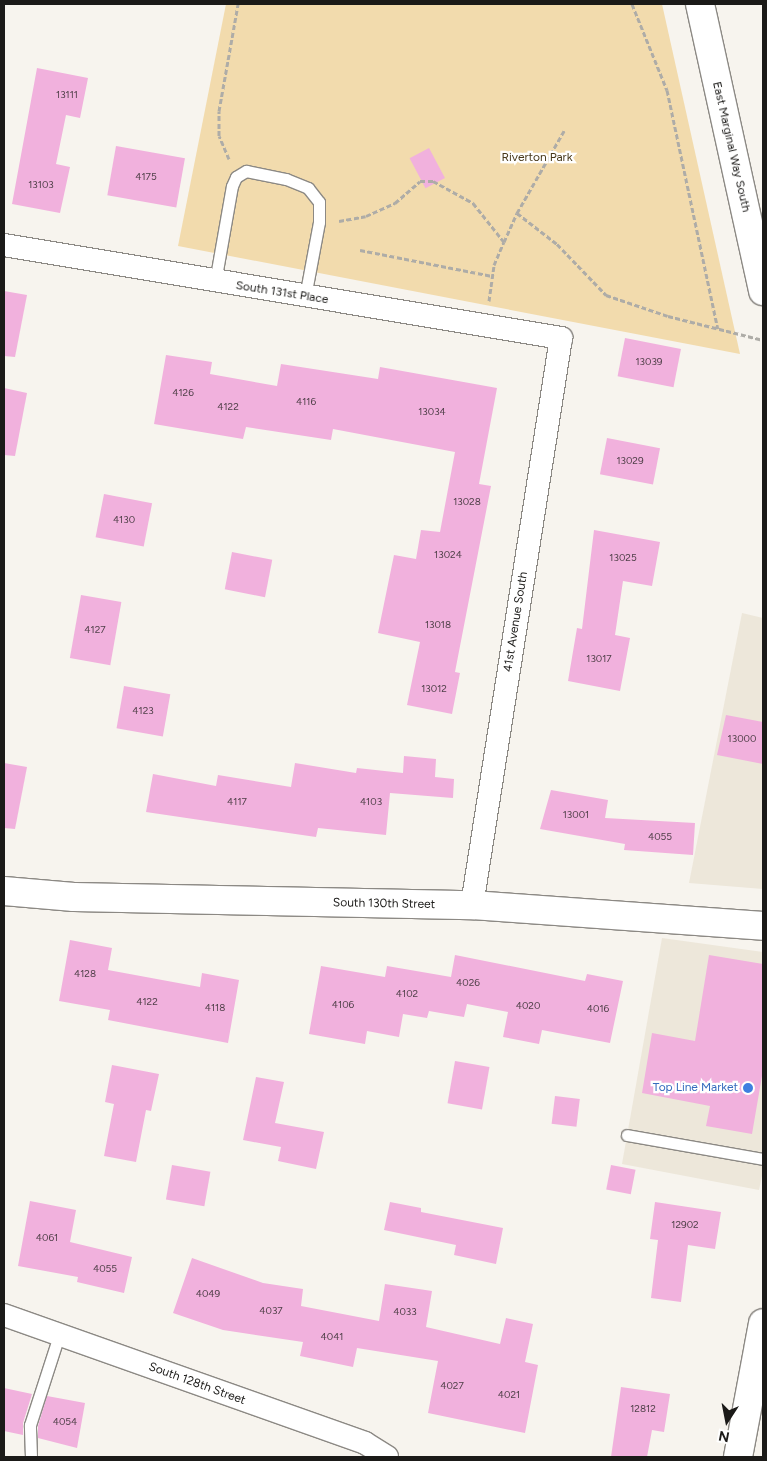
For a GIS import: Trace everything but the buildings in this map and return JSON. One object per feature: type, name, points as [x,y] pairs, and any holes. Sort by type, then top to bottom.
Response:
[{"type":"street","name":"East Marginal Way South","points":[[700,4],[763,290]]},
{"type":"street","name":"South 131st Place","points":[[4,245],[215,282],[561,338]]},
{"type":"street","name":"41st Avenue South","points":[[472,905],[561,338]]},
{"type":"street","name":"South 130th Street","points":[[4,892],[74,897],[472,905],[763,926]]},
{"type":"street","name":"South 128th Street","points":[[4,1315],[365,1443],[387,1457]]},
{"type":"street","points":[[738,1457],[763,1323]]},
{"type":"lane","points":[[215,282],[232,186],[236,177],[246,171],[286,179],[308,188],[318,202],[319,222],[305,297]]},
{"type":"lane","points":[[628,1135],[763,1158]]},
{"type":"lane","points":[[31,1457],[30,1425],[59,1335]]},
{"type":"path","points":[[236,177],[219,136],[219,111],[238,4]]},
{"type":"path","points":[[632,4],[667,90],[718,329]]},
{"type":"path","points":[[486,326],[493,276],[504,242],[518,213],[564,132]]},
{"type":"path","points":[[319,222],[366,216],[395,203],[420,181],[433,181],[473,203],[504,242]]},
{"type":"path","points":[[518,213],[558,244],[606,294],[668,316],[763,340]]},
{"type":"path","points":[[360,250],[493,276]]},
{"type":"shaded area","points":[[742,613],[763,618],[763,889],[689,883]]},
{"type":"shaded area","points":[[662,938],[763,952],[763,1171],[759,1190],[622,1164]]},
{"type":"green space","name":"Riverton Park","points":[[226,4],[662,4],[740,354],[178,246]]},
{"type":"place","name":"Top Line Market","points":[[748,1088]]}]
